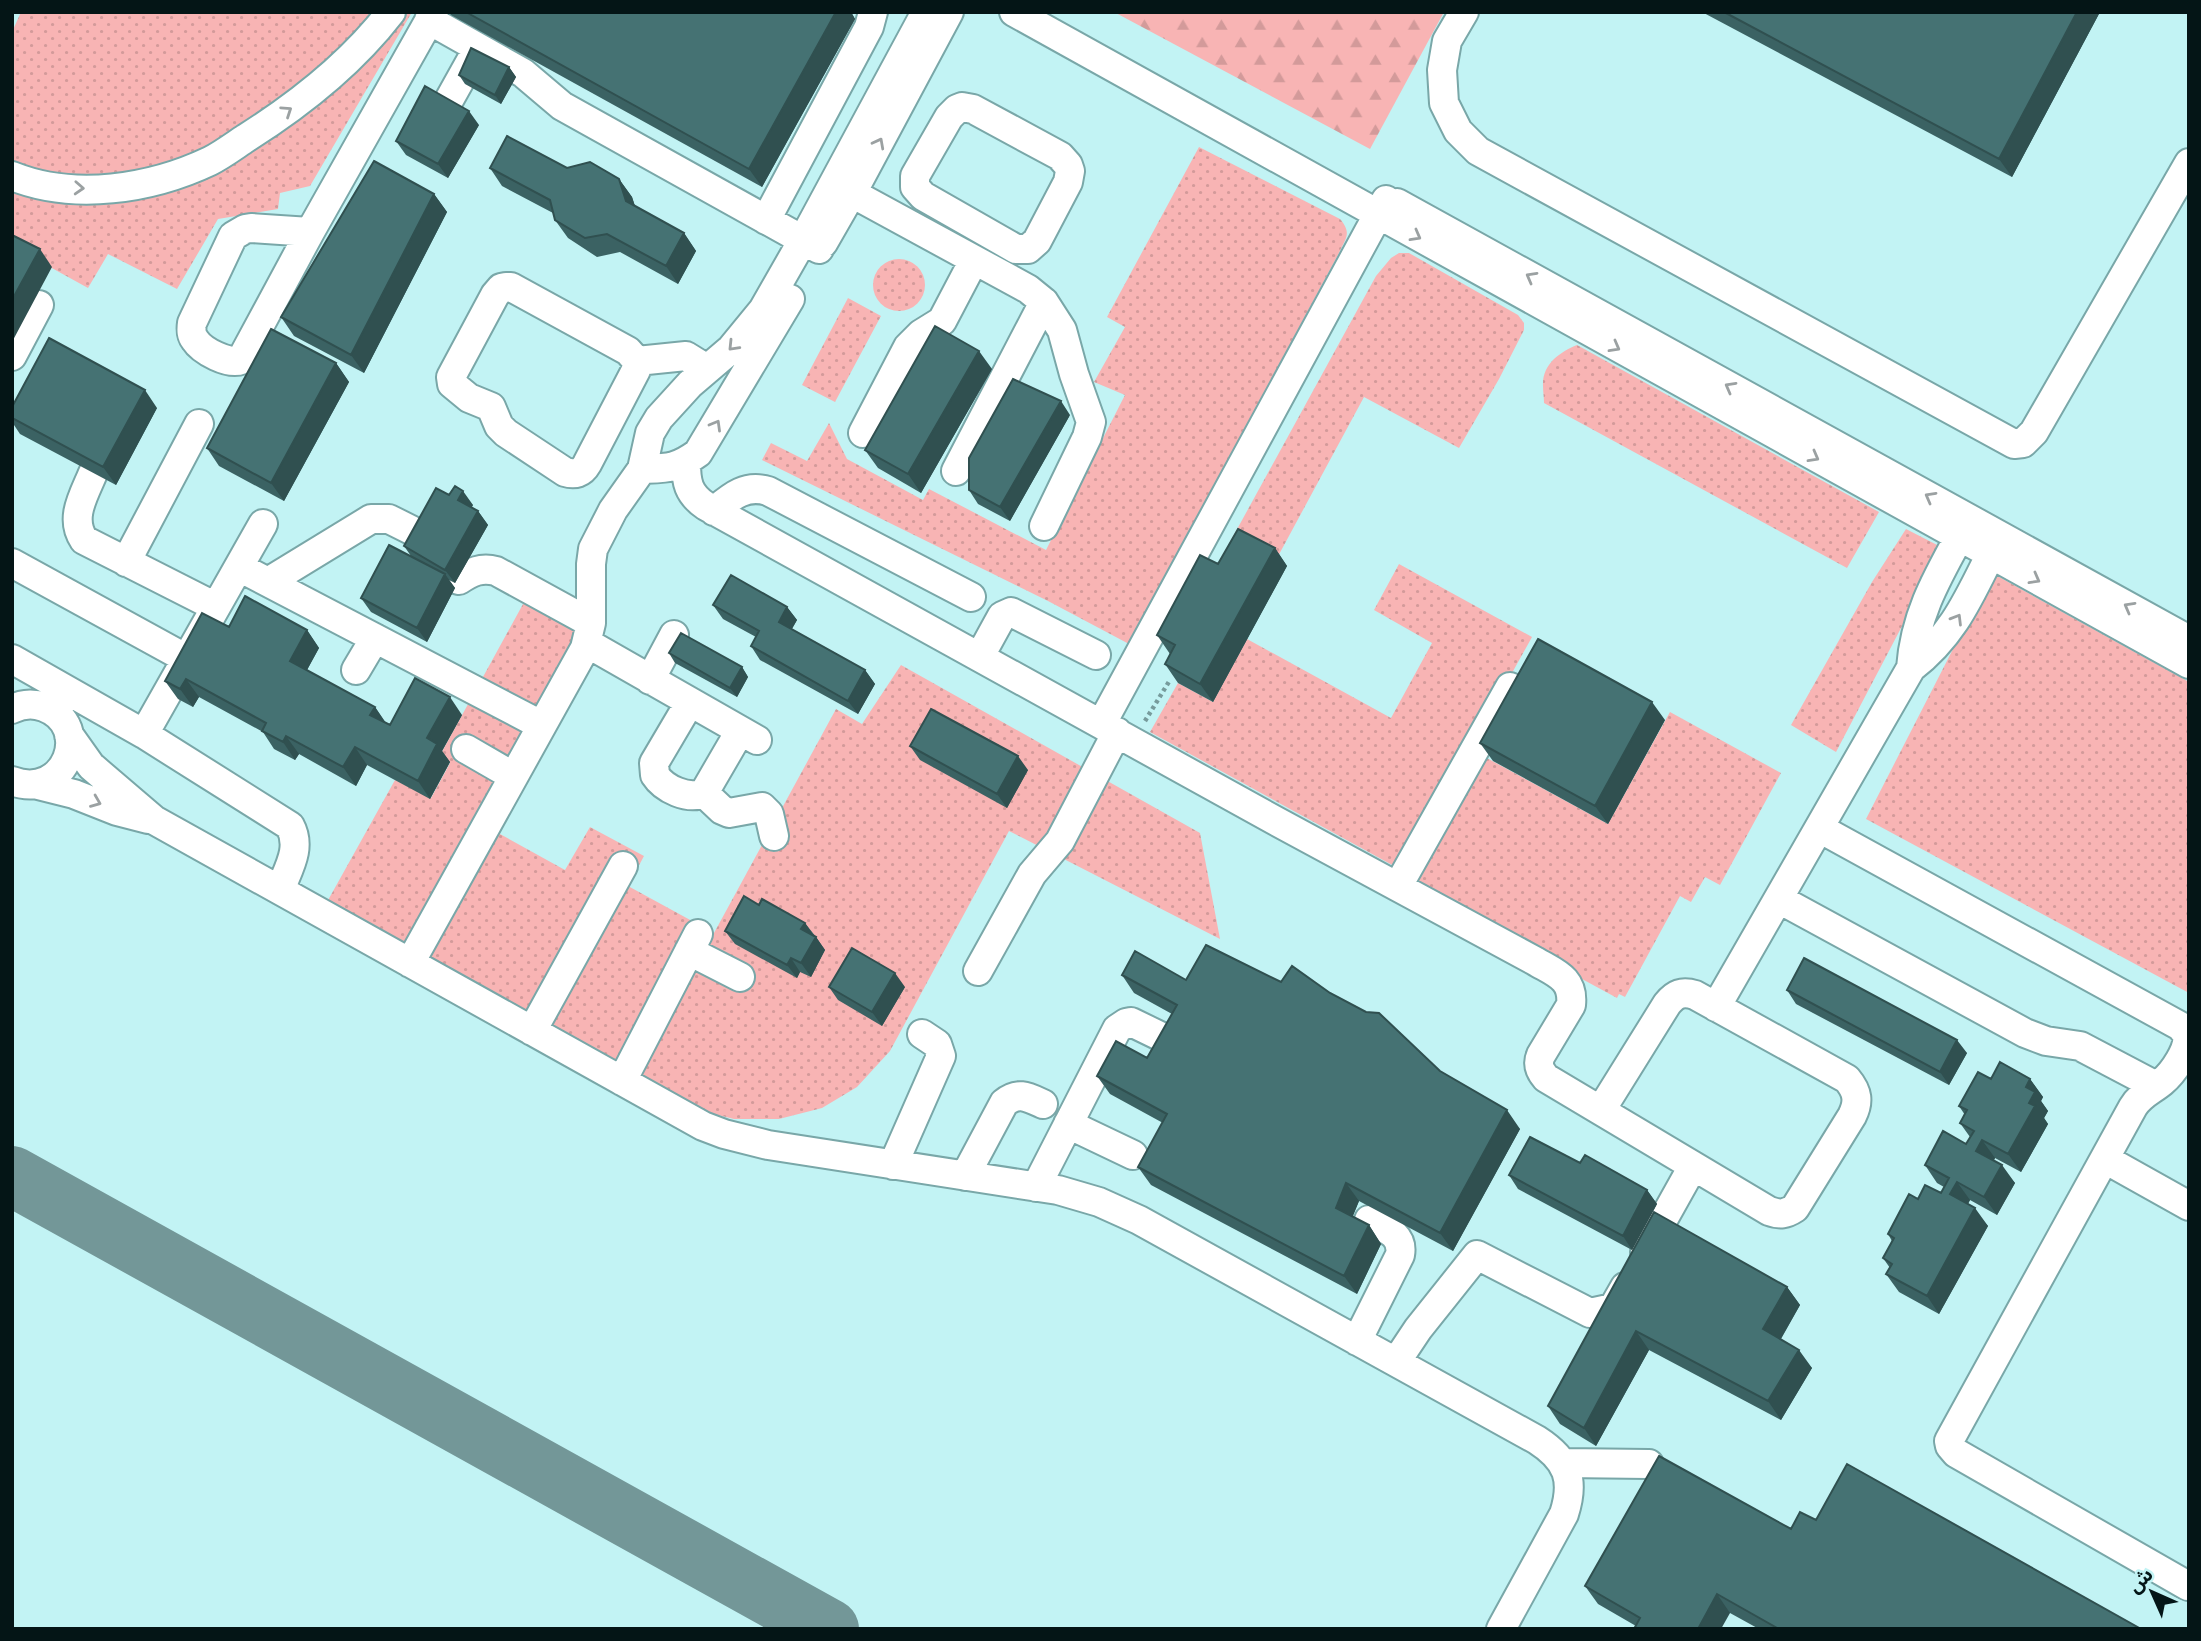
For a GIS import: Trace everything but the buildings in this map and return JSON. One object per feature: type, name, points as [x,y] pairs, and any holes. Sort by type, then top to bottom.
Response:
[{"type":"street","points":[[12,176],[58,187],[97,189],[136,186],[211,161],[302,101],[343,65],[391,12]]},
{"type":"street","points":[[766,220],[869,27],[873,12]]},
{"type":"street","points":[[846,183],[926,12]]},
{"type":"street","points":[[642,469],[672,468],[686,462],[698,453],[707,441],[811,245],[949,12]]},
{"type":"street","points":[[1014,12],[1382,206],[1995,545],[2189,640]]},
{"type":"street","points":[[1051,12],[1382,206]]},
{"type":"street","points":[[1464,12],[1447,41],[1441,70],[1444,103],[1458,131],[1478,151],[2014,444],[2023,443],[2034,432],[2189,163]]},
{"type":"street","points":[[310,232],[251,228],[233,236],[192,323],[193,338],[197,343],[226,361],[241,360],[432,16],[478,48],[523,73],[562,106],[811,245]]},
{"type":"street","points":[[449,100],[478,48]]},
{"type":"street","points":[[846,183],[887,192],[902,189],[914,181],[949,117],[962,107],[973,109],[1059,156],[1068,165],[1070,177],[1037,241],[1033,246],[1022,250],[923,196],[915,187],[914,181]]},
{"type":"street","points":[[846,183],[974,260],[1028,289],[1044,302],[1062,330],[1071,366],[1091,422],[1087,438],[1044,526]]},
{"type":"street","points":[[978,971],[1031,874],[1060,841],[1382,206]]},
{"type":"street","points":[[410,963],[589,633],[590,564],[593,549],[613,510],[642,469],[650,433],[659,418],[731,349],[811,245]]},
{"type":"street","points":[[863,433],[908,347],[921,334],[942,321],[974,260]]},
{"type":"street","points":[[506,287],[511,287],[628,351],[637,361],[636,370],[587,464],[576,474],[565,472],[503,431],[491,407],[469,398],[454,387],[451,380],[495,295],[501,288],[506,287]]},
{"type":"street","points":[[956,471],[1044,302]]},
{"type":"street","points":[[12,356],[39,305]]},
{"type":"street","points":[[637,361],[668,358],[680,370],[699,377]]},
{"type":"street","points":[[125,562],[199,424]]},
{"type":"street","points":[[686,462],[686,481],[690,491],[697,500],[714,511],[1564,979],[1570,987],[1571,1005],[1541,1055],[1539,1067],[1546,1077],[1769,1211],[1787,1213],[1795,1208],[1856,1107],[1857,1097],[1854,1087],[1847,1079],[1716,1007],[1687,993],[1679,993],[1672,998],[1601,1110]]},
{"type":"street","points":[[93,473],[77,513],[78,532],[84,540],[216,607]]},
{"type":"street","points":[[714,511],[738,492],[758,488],[768,491],[971,597]]},
{"type":"street","points":[[268,582],[371,519],[389,519],[411,530]]},
{"type":"street","points":[[144,734],[264,524]]},
{"type":"street","points":[[1911,668],[1914,634],[1919,617],[1964,528]]},
{"type":"street","points":[[1995,545],[2189,664]]},
{"type":"street","points":[[1716,1007],[1911,668],[1936,647],[1958,618],[1995,545]]},
{"type":"street","points":[[12,563],[187,659]]},
{"type":"street","points":[[239,567],[541,725]]},
{"type":"street","points":[[459,580],[475,571],[496,571],[589,633],[650,680],[690,702],[749,735],[704,793],[692,797],[658,780],[653,769],[690,702]]},
{"type":"street","points":[[980,656],[1002,616],[1012,612],[1096,655]]},
{"type":"street","points":[[650,680],[674,635]]},
{"type":"street","points":[[356,670],[375,638]]},
{"type":"street","points":[[12,659],[144,734],[290,826],[296,846],[280,890]]},
{"type":"street","points":[[1398,886],[1510,687]]},
{"type":"street","points":[[17,705],[38,705],[58,716],[91,766],[154,820],[682,1115],[724,1134],[768,1145],[1036,1187],[1079,1195],[1119,1210],[1537,1440],[1552,1450],[1563,1463],[1569,1480],[1569,1497],[1564,1514],[1512,1625]]},
{"type":"street","points":[[24,787],[57,775],[68,757],[69,735]]},
{"type":"street","points":[[466,749],[513,776]]},
{"type":"street","points":[[24,787],[74,794],[134,817],[154,820]]},
{"type":"street","points":[[704,793],[729,813],[762,807],[769,814],[775,836]]},
{"type":"street","points":[[1819,828],[2180,1026],[2187,1034],[2187,1044],[2172,1072],[2136,1102],[1951,1436],[1950,1446],[1967,1460],[2188,1586]]},
{"type":"street","points":[[532,1031],[623,866]]},
{"type":"street","points":[[1779,899],[2025,1033],[2046,1041],[2080,1046],[2156,1086]]},
{"type":"street","points":[[621,1081],[694,942],[740,977]]},
{"type":"street","points":[[1036,1187],[1121,1025],[1131,1022],[1166,1039]]},
{"type":"street","points":[[893,1165],[942,1056],[937,1044],[922,1034]]},
{"type":"street","points":[[965,1176],[1004,1103],[1020,1095],[1043,1104]]},
{"type":"street","points":[[1068,1124],[1133,1155]]},
{"type":"street","points":[[2105,1159],[2189,1206]]},
{"type":"street","points":[[1396,1362],[1418,1329],[1477,1255],[1590,1313],[1614,1308],[1693,1166]]},
{"type":"street","points":[[1357,1340],[1400,1255],[1401,1248],[1397,1237],[1369,1220]]},
{"type":"street","points":[[1563,1463],[1648,1464]]},
{"type":"path","points":[[1117,732],[1170,680]]},
{"type":"green space","points":[[21,12],[412,12],[310,186],[280,193],[278,209],[218,219],[177,289],[108,254],[88,288],[12,246],[12,32]]},
{"type":"green space","points":[[1114,12],[1444,12],[1370,149]]},
{"type":"green space","points":[[1199,147],[1340,219],[1346,228],[1347,236],[1129,644],[1048,601],[762,460],[771,443],[807,461],[829,423],[847,459],[923,500],[929,489],[1046,550],[1125,395],[1094,382],[1125,327],[1107,317]]},
{"type":"green space","points":[[1399,253],[1409,253],[1518,315],[1524,323],[1524,330],[1499,379],[1459,448],[1364,397],[1276,560],[1213,573],[1376,276],[1391,258]]},
{"type":"green space","points":[[899,259],[909,261],[917,267],[923,275],[923,295],[917,303],[909,309],[899,311],[889,309],[881,303],[875,295],[873,285],[875,275],[881,267],[889,261]]},
{"type":"green space","points":[[848,298],[881,316],[835,402],[802,385]]},
{"type":"green space","points":[[1577,345],[1879,512],[1847,568],[1544,403],[1543,378],[1549,365],[1564,351]]},
{"type":"green space","points":[[1906,529],[1943,548],[1836,752],[1791,725],[1872,582]]},
{"type":"green space","points":[[1399,564],[1532,637],[1431,819],[1394,866],[1150,732],[1178,683],[1213,702],[1247,639],[1391,718],[1432,643],[1374,610]]},
{"type":"green space","points":[[1992,573],[2189,682],[2189,993],[1866,819]]},
{"type":"green space","points":[[528,595],[594,632],[489,828],[565,870],[590,827],[644,856],[628,886],[714,933],[836,709],[862,724],[901,665],[1200,833],[1220,939],[1009,831],[890,1051],[857,1087],[822,1108],[779,1119],[734,1119],[702,1111],[327,902],[395,780],[431,798],[450,763],[439,757]]},
{"type":"green space","points":[[1670,712],[1781,773],[1720,885],[1705,877],[1691,902],[1680,896],[1625,997],[1619,994],[1617,998],[1413,887],[1485,757],[1608,824]]},
{"type":"taxiway","points":[[12,1176],[829,1629]]}]
